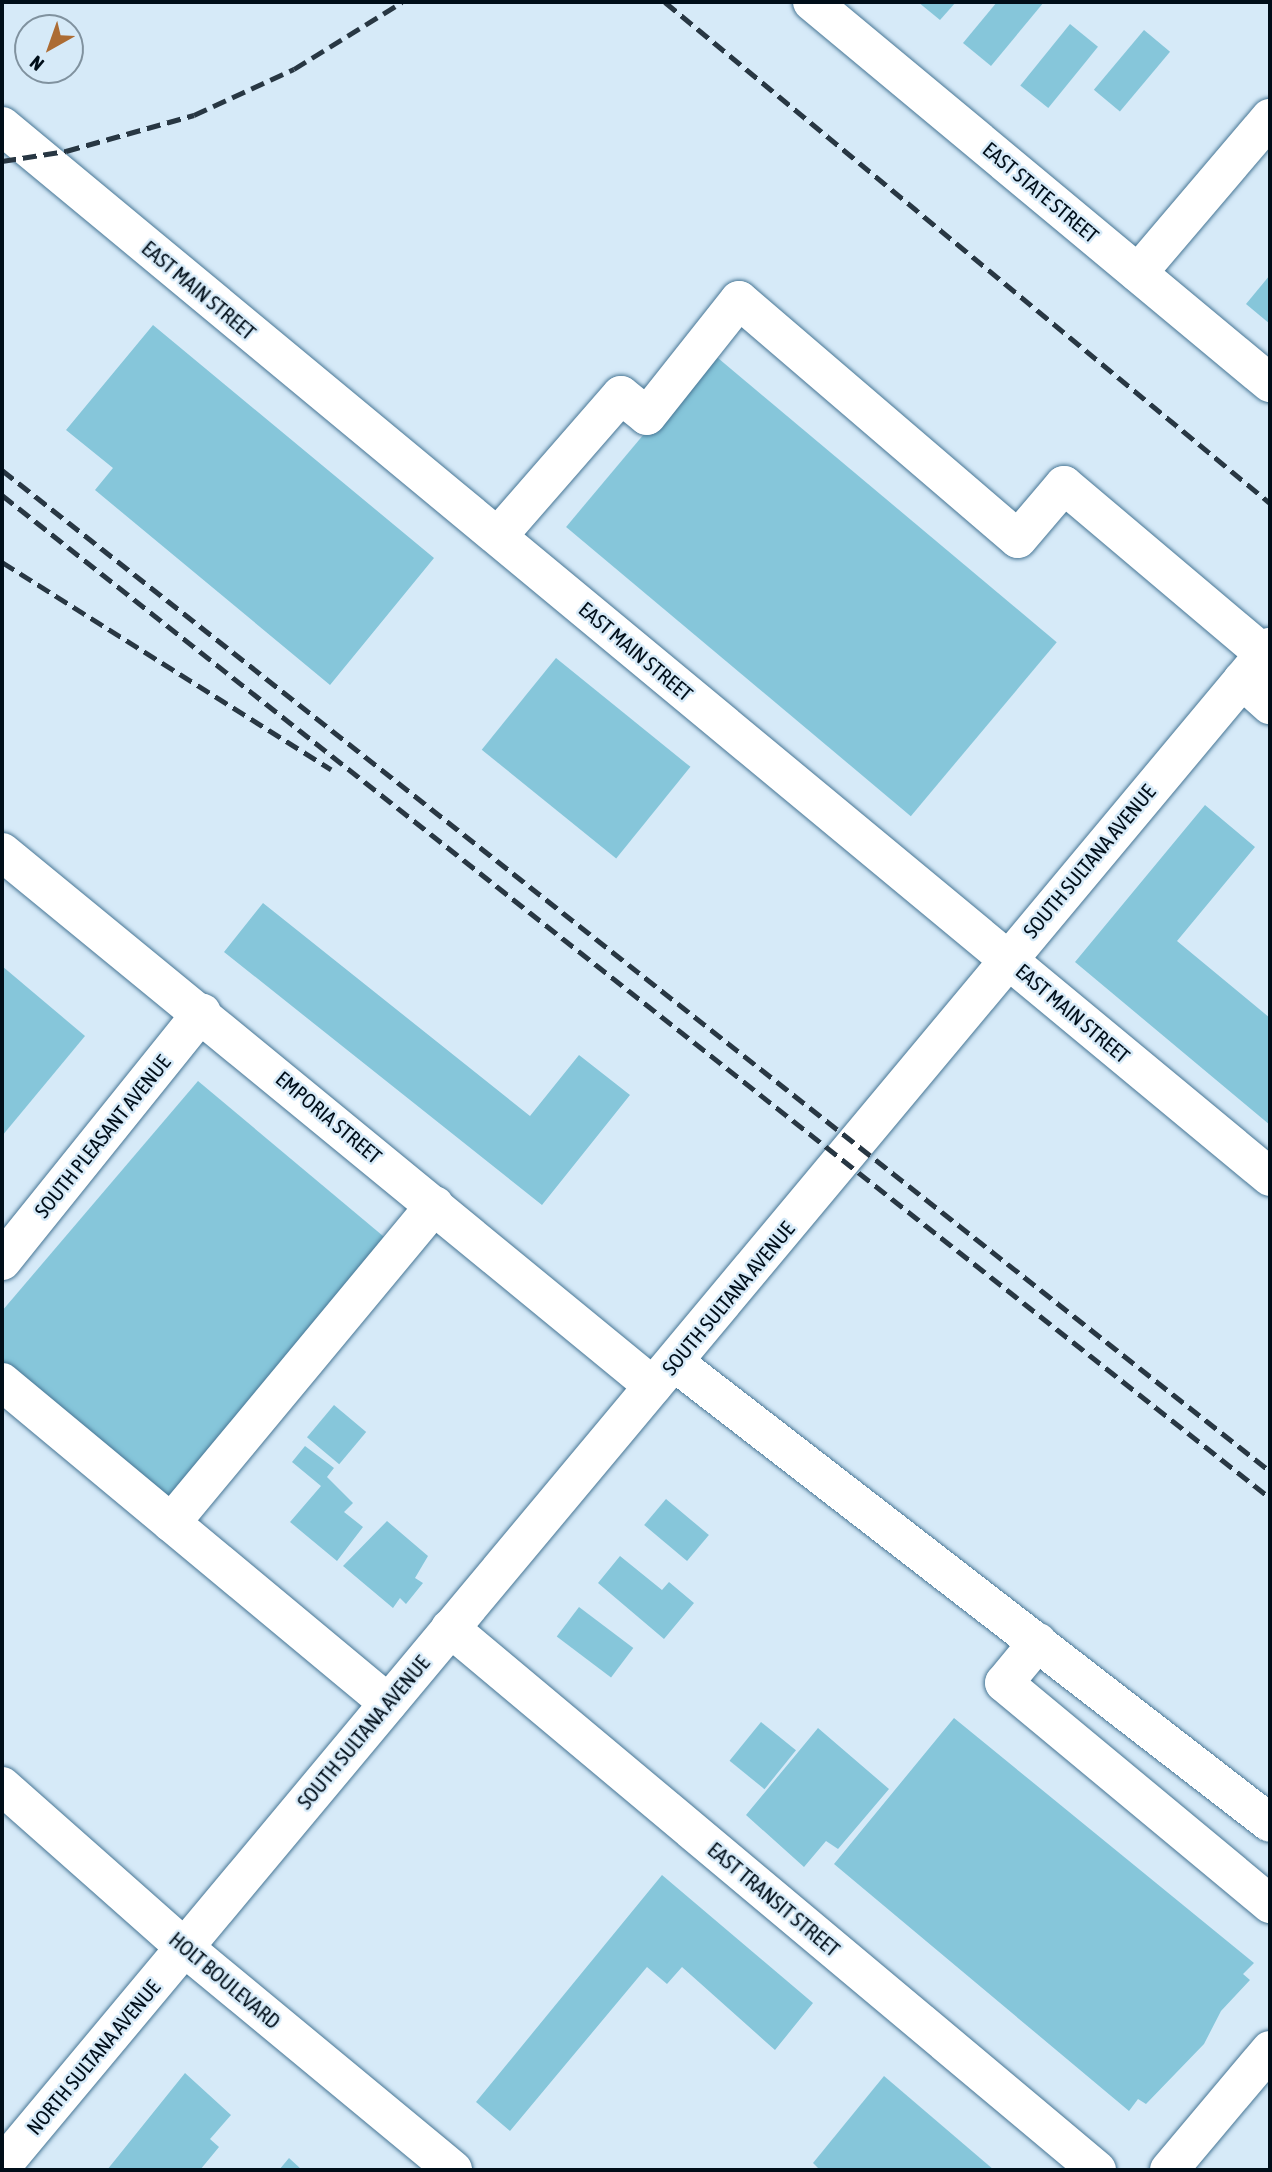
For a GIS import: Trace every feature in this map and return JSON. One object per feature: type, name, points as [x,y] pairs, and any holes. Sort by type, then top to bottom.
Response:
[{"type":"street","name":"EAST STATE STREET","points":[[812,2],[1270,383]]},
{"type":"street","points":[[1138,273],[1270,118]]},
{"type":"street","name":"EAST MAIN STREET","points":[[2,127],[1270,1177]]},
{"type":"street","points":[[498,536],[621,395],[648,416],[739,300],[1018,539],[1064,485],[1259,660],[1270,705]]},
{"type":"street","name":"SOUTH SULTANA AVENUE","points":[[185,1948],[1259,660]]},
{"type":"street","name":"EMPORIA STREET","points":[[2,852],[202,1012],[435,1205],[663,1374],[1038,1642],[1270,1823]]},
{"type":"street","name":"SOUTH PLEASANT AVENUE","points":[[2,1261],[202,1012]]},
{"type":"street","points":[[171,1523],[435,1205]]},
{"type":"street","points":[[2,1382],[387,1703]]},
{"type":"street","name":"EAST TRANSIT STREET","points":[[450,1628],[1097,2170]]},
{"type":"street","points":[[1038,1642],[1004,1683],[1270,1904]]},
{"type":"street","name":"HOLT BOULEVARD","points":[[2,1786],[185,1948],[453,2170]]},
{"type":"street","name":"NORTH SULTANA AVENUE","points":[[2,2166],[185,1948]]},
{"type":"street","points":[[1169,2170],[1270,2050]]},
{"type":"building","points":[[918,2],[956,2],[940,20]]},
{"type":"building","points":[[997,2],[1044,2],[991,66],[963,43]]},
{"type":"building","points":[[1070,24],[1098,47],[1048,108],[1020,85]]},
{"type":"building","points":[[1144,30],[1170,52],[1120,112],[1094,90]]},
{"type":"building","points":[[1270,275],[1270,324],[1246,304]]},
{"type":"building","points":[[153,325],[434,558],[330,685],[95,490],[113,468],[66,430]]},
{"type":"building","points":[[712,353],[1057,642],[911,816],[566,527]]},
{"type":"building","points":[[556,658],[690,767],[616,859],[482,750]]},
{"type":"building","points":[[1205,805],[1255,847],[1177,941],[1270,1018],[1270,1125],[1075,962]]},
{"type":"building","points":[[263,903],[530,1116],[579,1055],[630,1095],[542,1205],[224,952]]},
{"type":"building","points":[[2,966],[85,1036],[2,1136]]},
{"type":"building","points":[[198,1081],[389,1241],[165,1508],[2,1367],[2,1311]]},
{"type":"building","points":[[334,1405],[366,1432],[339,1464],[307,1437]]},
{"type":"building","points":[[305,1446],[334,1468],[327,1477],[353,1503],[344,1512],[363,1527],[337,1561],[290,1522],[321,1486],[292,1462]]},
{"type":"building","points":[[666,1499],[709,1535],[687,1561],[644,1525]]},
{"type":"building","points":[[387,1521],[428,1556],[415,1578],[423,1583],[406,1604],[400,1598],[393,1608],[343,1566]]},
{"type":"building","points":[[620,1556],[662,1590],[669,1582],[694,1603],[664,1639],[598,1583]]},
{"type":"building","points":[[579,1607],[633,1648],[611,1677],[557,1637]]},
{"type":"building","points":[[954,1718],[1254,1963],[1243,1974],[1250,1980],[1221,2011],[1204,2044],[1146,2104],[1138,2099],[1129,2111],[834,1864]]},
{"type":"building","points":[[761,1722],[796,1750],[765,1789],[730,1761]]},
{"type":"building","points":[[818,1728],[889,1789],[838,1849],[826,1841],[804,1867],[746,1815]]},
{"type":"building","points":[[662,1875],[813,2003],[775,2050],[682,1967],[667,1984],[647,1967],[510,2131],[476,2102]]},
{"type":"building","points":[[185,2073],[231,2115],[210,2139],[219,2147],[200,2170],[107,2170]]},
{"type":"building","points":[[884,2076],[994,2170],[820,2170],[813,2163]]},
{"type":"building","points":[[289,2158],[302,2170],[279,2170]]},
{"type":"railway","points":[[2,161],[66,151],[194,115],[294,69],[402,2]]},
{"type":"railway","points":[[665,2],[1270,503]]},
{"type":"railway","points":[[2,470],[1270,1471]]},
{"type":"railway","points":[[2,495],[1270,1498]]},
{"type":"railway","points":[[2,562],[331,769]]}]
